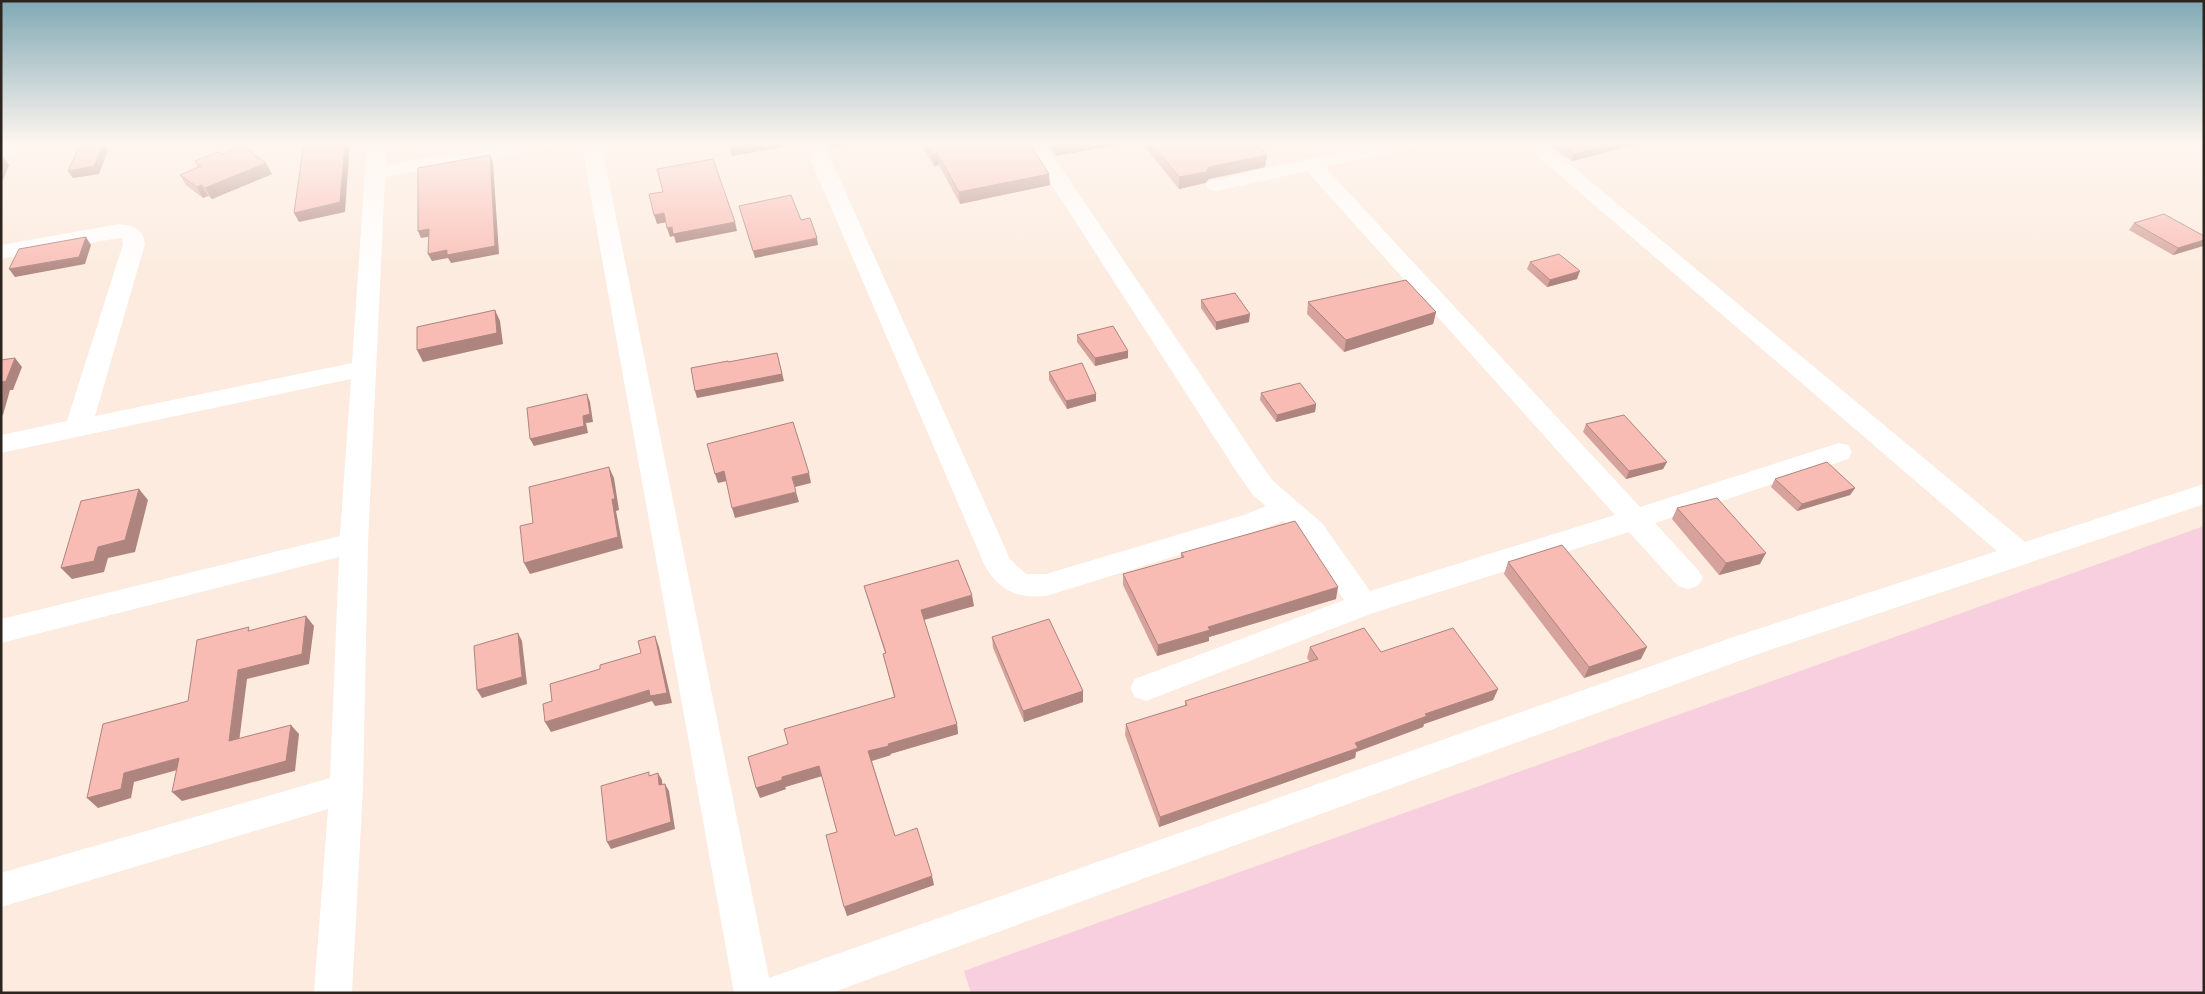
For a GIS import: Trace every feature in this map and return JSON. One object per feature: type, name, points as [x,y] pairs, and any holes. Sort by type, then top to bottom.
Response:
[{"type":"street","points":[[333,993],[346,788],[354,543],[373,188]]},
{"type":"street","points":[[600,188],[753,993]]},
{"type":"street","points":[[833,188],[998,564],[1010,580],[1024,587],[1046,585],[1253,522],[1288,508]]},
{"type":"street","points":[[1065,188],[1250,470],[1263,488],[1312,530],[1363,605]]},
{"type":"street","points":[[1333,188],[1688,578]]},
{"type":"street","points":[[1585,188],[2021,555]]},
{"type":"street","points":[[1,252],[118,231],[129,232],[133,235],[134,244],[78,428]]},
{"type":"street","points":[[1,444],[365,368]]},
{"type":"street","points":[[1146,688],[1363,605],[1636,519],[1838,452]]},
{"type":"street","points":[[778,993],[1750,644],[2204,494]]},
{"type":"street","points":[[1,631],[354,543]]},
{"type":"street","points":[[1,890],[346,788]]},
{"type":"shaded area","points":[[2204,526],[2204,993],[971,993],[964,971]]},
{"type":"building","points":[[297,188],[341,188],[340,202],[294,213]]},
{"type":"building","points":[[418,188],[492,188],[495,246],[447,255],[447,250],[428,254],[429,229],[418,231]]},
{"type":"building","points":[[662,188],[723,188],[735,222],[673,234],[672,227],[667,228],[664,213],[654,215],[649,194],[663,192]]},
{"type":"building","points":[[957,188],[977,188],[959,192]]},
{"type":"building","points":[[791,195],[801,220],[810,218],[817,238],[753,251],[739,206]]},
{"type":"building","points":[[2164,214],[2204,236],[2204,240],[2178,248],[2134,223]]},
{"type":"building","points":[[86,237],[79,257],[9,269],[19,249]]},
{"type":"building","points":[[1559,254],[1580,271],[1550,280],[1530,262]]},
{"type":"building","points":[[1406,280],[1436,312],[1346,340],[1308,302]]},
{"type":"building","points":[[1235,293],[1250,314],[1216,322],[1201,300]]},
{"type":"building","points":[[495,310],[497,333],[417,350],[417,327]]},
{"type":"building","points":[[1113,326],[1128,351],[1095,358],[1077,335]]},
{"type":"building","points":[[777,353],[782,374],[695,391],[691,368]]},
{"type":"building","points":[[15,358],[6,381],[2,382],[1,385],[1,360]]},
{"type":"building","points":[[1082,363],[1096,394],[1066,401],[1049,372]]},
{"type":"building","points":[[1300,383],[1316,404],[1277,415],[1261,393]]},
{"type":"building","points":[[587,394],[590,414],[583,416],[584,426],[530,439],[527,408]]},
{"type":"building","points":[[1624,415],[1667,462],[1629,471],[1586,424]]},
{"type":"building","points":[[793,422],[809,473],[792,477],[796,492],[732,508],[724,471],[715,474],[707,444]]},
{"type":"building","points":[[1827,462],[1855,488],[1802,504],[1775,479]]},
{"type":"building","points":[[609,467],[615,499],[612,499],[618,537],[524,563],[520,526],[533,523],[529,487]]},
{"type":"building","points":[[139,489],[125,540],[98,547],[94,561],[61,568],[81,501]]},
{"type":"building","points":[[1717,498],[1766,553],[1726,563],[1677,508]]},
{"type":"building","points":[[1295,521],[1338,587],[1208,627],[1210,630],[1158,645],[1123,574],[1184,557],[1181,553]]},
{"type":"building","points":[[1562,545],[1647,647],[1589,667],[1508,562]]},
{"type":"building","points":[[958,560],[972,595],[921,610],[957,724],[868,751],[895,836],[917,828],[932,876],[844,907],[826,835],[837,832],[819,766],[782,777],[782,780],[756,788],[748,757],[788,744],[784,729],[895,697],[883,654],[886,653],[864,586]]},
{"type":"building","points":[[306,616],[302,654],[238,670],[229,741],[291,725],[286,761],[172,792],[179,758],[124,773],[121,789],[87,798],[103,724],[188,701],[197,640],[249,627],[248,631]]},
{"type":"building","points":[[1049,619],[1083,691],[1023,711],[992,637]]},
{"type":"building","points":[[1364,628],[1381,652],[1453,628],[1498,689],[1425,714],[1427,716],[1355,743],[1358,748],[1160,817],[1126,724],[1187,705],[1185,701],[1318,659],[1310,647]]},
{"type":"building","points":[[518,633],[522,677],[477,690],[474,646]]},
{"type":"building","points":[[655,636],[667,693],[650,696],[649,690],[545,722],[543,704],[552,701],[550,684],[600,669],[600,665],[641,653],[638,641]]},
{"type":"building","points":[[649,772],[649,776],[658,773],[659,785],[665,784],[671,822],[607,842],[601,786]]}]
